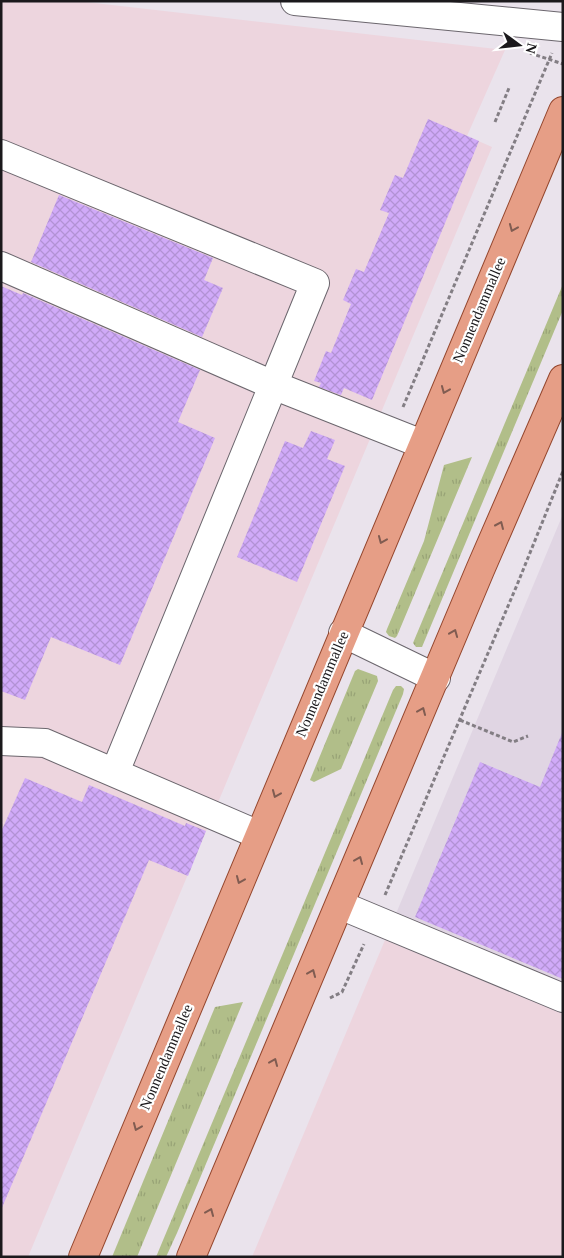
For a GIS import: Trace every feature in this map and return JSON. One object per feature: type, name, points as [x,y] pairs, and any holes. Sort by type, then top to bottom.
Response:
[{"type":"main road","name":"Nonnendammallee","points":[[83,1257],[422,444],[560,125]]},
{"type":"main road","points":[[191,1257],[563,379]]},
{"type":"street","points":[[294,1],[330,3],[563,28]]},
{"type":"street","points":[[1,154],[315,283],[114,772]]},
{"type":"street","points":[[1,266],[273,385],[422,444]]},
{"type":"street","points":[[343,633],[436,678]]},
{"type":"street","points":[[1,741],[45,743],[259,835]]},
{"type":"street","points":[[340,905],[563,998]]},
{"type":"path","points":[[402,410],[563,28]]},
{"type":"path","points":[[525,51],[563,64]]},
{"type":"path","points":[[495,122],[509,88]]},
{"type":"path","points":[[342,992],[460,720],[563,471]]},
{"type":"path","points":[[460,720],[513,742],[528,736]]},
{"type":"shaded area","points":[[1,1],[77,1],[505,50],[467,136],[492,147],[28,1257],[1,1257]]},
{"type":"shaded area","points":[[563,514],[563,1014],[385,940]]},
{"type":"shaded area","points":[[385,940],[563,1014],[563,1257],[252,1257]]},
{"type":"green space","points":[[563,284],[563,310],[422,647],[416,647],[413,643]]},
{"type":"green space","points":[[472,457],[397,636],[395,638],[389,636],[386,632],[387,629],[424,541],[444,465]]},
{"type":"green space","points":[[358,669],[377,676],[378,681],[341,769],[314,782],[310,780],[355,671]]},
{"type":"green space","points":[[396,686],[401,686],[404,689],[403,694],[177,1233],[166,1257],[156,1257],[393,690]]},
{"type":"green space","points":[[243,1002],[137,1257],[112,1257],[215,1007]]},
{"type":"building","points":[[428,119],[479,141],[372,400],[344,388],[341,395],[319,387],[321,383],[314,381],[326,351],[331,353],[351,304],[343,300],[356,269],[364,272],[389,213],[380,210],[395,175],[403,178]]},
{"type":"building","points":[[59,195],[213,258],[204,280],[223,288],[202,337],[31,262]]},
{"type":"building","points":[[1,286],[22,295],[23,293],[200,370],[178,422],[215,438],[120,665],[51,637],[25,700],[1,691]]},
{"type":"building","points":[[311,431],[335,440],[327,459],[345,466],[297,582],[237,557],[285,441],[303,448]]},
{"type":"building","points":[[562,733],[563,979],[415,917],[480,762],[540,787]]},
{"type":"building","points":[[25,778],[82,802],[89,785],[185,826],[186,823],[206,831],[188,876],[149,860],[1,1210],[1,832]]}]
